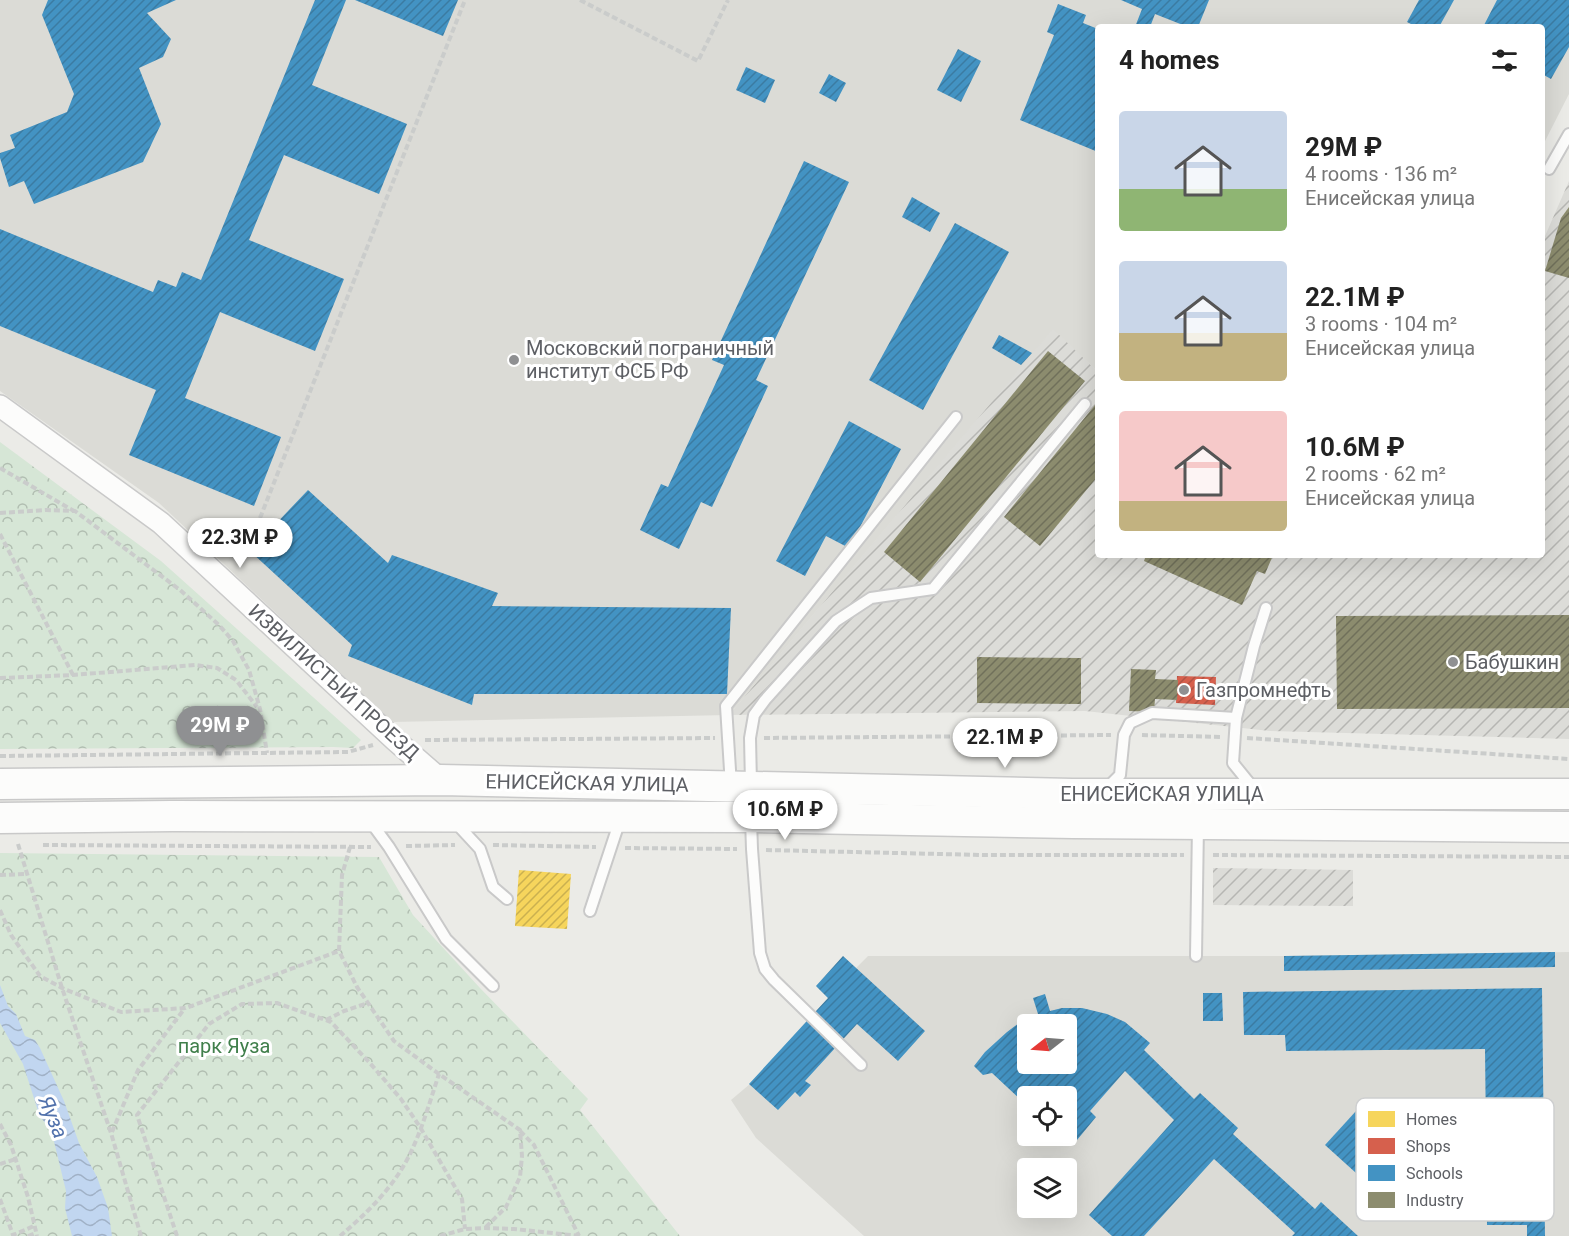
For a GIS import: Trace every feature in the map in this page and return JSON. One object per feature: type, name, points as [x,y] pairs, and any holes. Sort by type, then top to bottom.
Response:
[{"type":"main road","name":"ЕНИСЕЙСКАЯ УЛИЦА","points":[[0,784],[441,780],[1101,794],[1569,794]]},
{"type":"main road","name":"ЕНИСЕЙСКАЯ УЛИЦА","points":[[0,818],[621,816],[1569,827]]},
{"type":"street","name":"ИЗВИЛИСТЫЙ ПРОЕЗД","points":[[0,406],[161,523],[441,780]]},
{"type":"lane","points":[[1549,169],[1569,134]]},
{"type":"lane","points":[[741,787],[754,715],[765,700],[836,621],[871,598],[933,589],[1085,404]]},
{"type":"lane","points":[[741,787],[728,738],[726,706],[956,417]]},
{"type":"lane","points":[[1258,794],[1233,763],[1234,737],[1236,718],[1266,608]]},
{"type":"lane","points":[[1101,794],[1120,775],[1124,735],[1130,723],[1152,713],[1236,718]]},
{"type":"lane","points":[[366,816],[389,847],[446,939],[493,986]]},
{"type":"lane","points":[[449,816],[480,849],[494,887],[507,899]]},
{"type":"lane","points":[[590,911],[621,816]]},
{"type":"lane","points":[[750,817],[760,953],[765,969],[861,1065]]},
{"type":"lane","points":[[1196,956],[1198,824]]},
{"type":"path","points":[[260,518],[465,0]]},
{"type":"path","points":[[580,0],[698,61],[728,0]]},
{"type":"path","points":[[0,468],[75,511],[180,590],[219,625],[233,641],[249,670],[260,709],[267,753]]},
{"type":"path","points":[[0,513],[75,511]]},
{"type":"path","points":[[0,534],[73,675]]},
{"type":"path","points":[[0,678],[73,675],[195,665],[217,668],[236,680],[260,709]]},
{"type":"path","points":[[750,738],[1124,735],[1234,737],[1569,759]]},
{"type":"path","points":[[0,756],[348,752],[395,740],[728,738]]},
{"type":"path","points":[[18,844],[62,988],[111,1133],[141,1236]]},
{"type":"path","points":[[350,847],[342,875],[339,951],[357,987],[394,1041],[519,1131],[534,1145],[580,1236]]},
{"type":"path","points":[[1198,855],[1569,857]]},
{"type":"path","points":[[0,875],[26,874]]},
{"type":"path","points":[[0,910],[11,935],[40,976],[62,988],[121,1012],[186,1008],[339,951]]},
{"type":"path","points":[[177,1236],[136,1115],[209,1024],[242,1004],[276,1003],[331,1022],[401,1099],[462,1199],[465,1229]]},
{"type":"path","points":[[325,1020],[368,1003]]},
{"type":"path","points":[[111,1133],[138,1070],[186,1008]]},
{"type":"path","points":[[340,1236],[388,1188],[408,1156],[439,1074]]},
{"type":"path","points":[[0,1124],[11,1145],[28,1197],[36,1234],[28,1236]]},
{"type":"path","points":[[0,1138],[3,1130]]},
{"type":"path","points":[[486,1228],[506,1207],[520,1177],[522,1156],[519,1131]]},
{"type":"path","points":[[0,1164],[16,1159]]},
{"type":"path","points":[[0,1199],[13,1234],[34,1226]]},
{"type":"path","points":[[440,1236],[465,1229],[486,1228],[580,1236]]},
{"type":"shaded area","name":"Московский пограничный институт ФСБ РФ","points":[[0,0],[1569,0],[1569,94],[1545,141],[1545,24],[1095,24],[1095,369],[1053,329],[729,715],[392,722],[159,503],[0,391]]},
{"type":"shaded area","points":[[1569,181],[1569,739],[1270,731],[1085,711],[729,715],[1053,328],[1095,369],[1095,558],[1545,558],[1545,236]]},
{"type":"shaded area","points":[[1213,868],[1353,870],[1353,906],[1213,905]]},
{"type":"shaded area","points":[[1569,952],[1569,1236],[864,1236],[756,1138],[731,1100],[750,1084],[828,998],[816,986],[843,956],[856,968],[868,956],[1284,956]]},
{"type":"green space","points":[[0,442],[161,561],[361,740],[353,748],[0,749]]},
{"type":"green space","name":"парк Яуза","points":[[0,853],[379,857],[413,915],[588,1099],[580,1110],[680,1236],[0,1236]]},
{"type":"water","name":"Яуза","points":[[0,985],[8,1006],[16,1014],[25,1036],[35,1040],[40,1048],[64,1101],[79,1143],[97,1177],[108,1208],[112,1236],[72,1236],[65,1208],[66,1191],[51,1129],[40,1117],[23,1064],[0,1023]]},
{"type":"building: Homes","points":[[519,870],[571,874],[567,929],[515,926]]},
{"type":"building: Shops","points":[[1177,676],[1216,677],[1215,705],[1176,703]]},
{"type":"building: Schools","points":[[48,0],[176,0],[147,13],[171,39],[163,57],[139,68],[161,124],[143,162],[34,204],[24,181],[9,187],[0,153],[15,148],[10,135],[67,112],[74,94],[42,15]]},
{"type":"building: Schools","points":[[315,0],[346,0],[312,85],[407,124],[379,194],[284,155],[249,240],[344,279],[315,351],[220,312],[185,398],[281,437],[254,506],[129,455],[156,390],[0,326],[0,229],[153,292],[158,280],[176,287],[182,272],[201,280]]},
{"type":"building: Schools","points":[[355,0],[458,0],[443,36]]},
{"type":"building: Schools","points":[[1121,0],[1209,0],[1199,24],[1180,24],[1155,14],[1151,24],[1136,24],[1142,9]]},
{"type":"building: Schools","points":[[1419,0],[1454,0],[1441,24],[1407,22]]},
{"type":"building: Schools","points":[[1497,0],[1569,0],[1569,47],[1551,79],[1545,76],[1545,24],[1485,24]]},
{"type":"building: Schools","points":[[1058,4],[1086,15],[1083,23],[1095,28],[1095,151],[1020,120],[1054,35],[1047,32]]},
{"type":"building: Schools","points":[[958,49],[981,61],[961,102],[937,90]]},
{"type":"building: Schools","points":[[746,67],[775,80],[765,103],[736,90]]},
{"type":"building: Schools","points":[[829,74],[846,83],[836,102],[819,93]]},
{"type":"building: Schools","points":[[804,161],[849,182],[756,380],[768,386],[712,507],[701,502],[679,549],[640,530],[661,484],[668,487],[724,365],[712,360]]},
{"type":"building: Schools","points":[[912,197],[940,213],[930,232],[902,217]]},
{"type":"building: Schools","points":[[955,223],[1009,252],[923,410],[869,380]]},
{"type":"building: Schools","points":[[999,335],[1032,353],[1021,365],[992,348]]},
{"type":"building: Schools","points":[[849,421],[901,449],[849,548],[826,536],[805,576],[776,561]]},
{"type":"building: Schools","points":[[308,490],[388,563],[392,555],[498,593],[492,606],[731,608],[727,694],[474,694],[472,705],[348,656],[352,645],[250,551]]},
{"type":"building: Schools","points":[[1555,952],[1555,967],[1284,971],[1284,956]]},
{"type":"building: Schools","points":[[843,956],[925,1031],[898,1061],[857,1024],[805,1081],[811,1085],[800,1097],[795,1092],[778,1110],[749,1084],[828,998],[816,986]]},
{"type":"building: Schools","points":[[1542,988],[1543,1098],[1486,1098],[1485,1049],[1286,1051],[1285,1035],[1244,1035],[1243,992]]},
{"type":"building: Schools","points":[[1203,993],[1222,993],[1223,1021],[1203,1021]]},
{"type":"building: Schools","points":[[1045,994],[1050,1011],[1062,1008],[1082,1008],[1107,1014],[1125,1022],[1150,1043],[1144,1050],[1194,1099],[1200,1093],[1238,1128],[1233,1134],[1315,1209],[1321,1202],[1358,1236],[1292,1236],[1295,1233],[1214,1159],[1144,1236],[1112,1236],[1089,1215],[1174,1120],[1125,1071],[1090,1111],[1096,1117],[1077,1140],[1077,1086],[1017,1086],[1017,1096],[992,1073],[983,1075],[974,1066],[985,1052],[1017,1024],[1017,1074],[1077,1074],[1077,1014],[1038,1014],[1033,998]]},
{"type":"building: Schools","points":[[1356,1111],[1356,1173],[1325,1145]]},
{"type":"building: Schools","points":[[1487,1221],[1545,1221],[1545,1236],[1527,1236],[1527,1225],[1487,1225]]},
{"type":"building: Industry","points":[[1569,207],[1569,278],[1545,271],[1561,218]]},
{"type":"building: Industry","points":[[1048,351],[1085,381],[920,582],[884,552]]},
{"type":"building: Industry","points":[[1095,405],[1095,480],[1040,546],[1004,517]]},
{"type":"building: Industry","points":[[1145,558],[1272,558],[1265,574],[1257,571],[1242,605],[1144,561]]},
{"type":"building: Industry","name":"Бабушкин","points":[[1569,615],[1569,708],[1337,709],[1336,616]]},
{"type":"building: Industry","points":[[977,657],[1081,658],[1081,704],[977,703]]},
{"type":"building: Industry","points":[[1131,669],[1156,670],[1155,679],[1178,680],[1177,700],[1155,699],[1154,712],[1129,711]]},
{"type":"place","name":"Московский пограничный институт ФСБ РФ","points":[[514,360]]},
{"type":"place","name":"Бабушкин","points":[[1453,662]]},
{"type":"place","name":"Газпромнефть","points":[[1184,690]]}]
